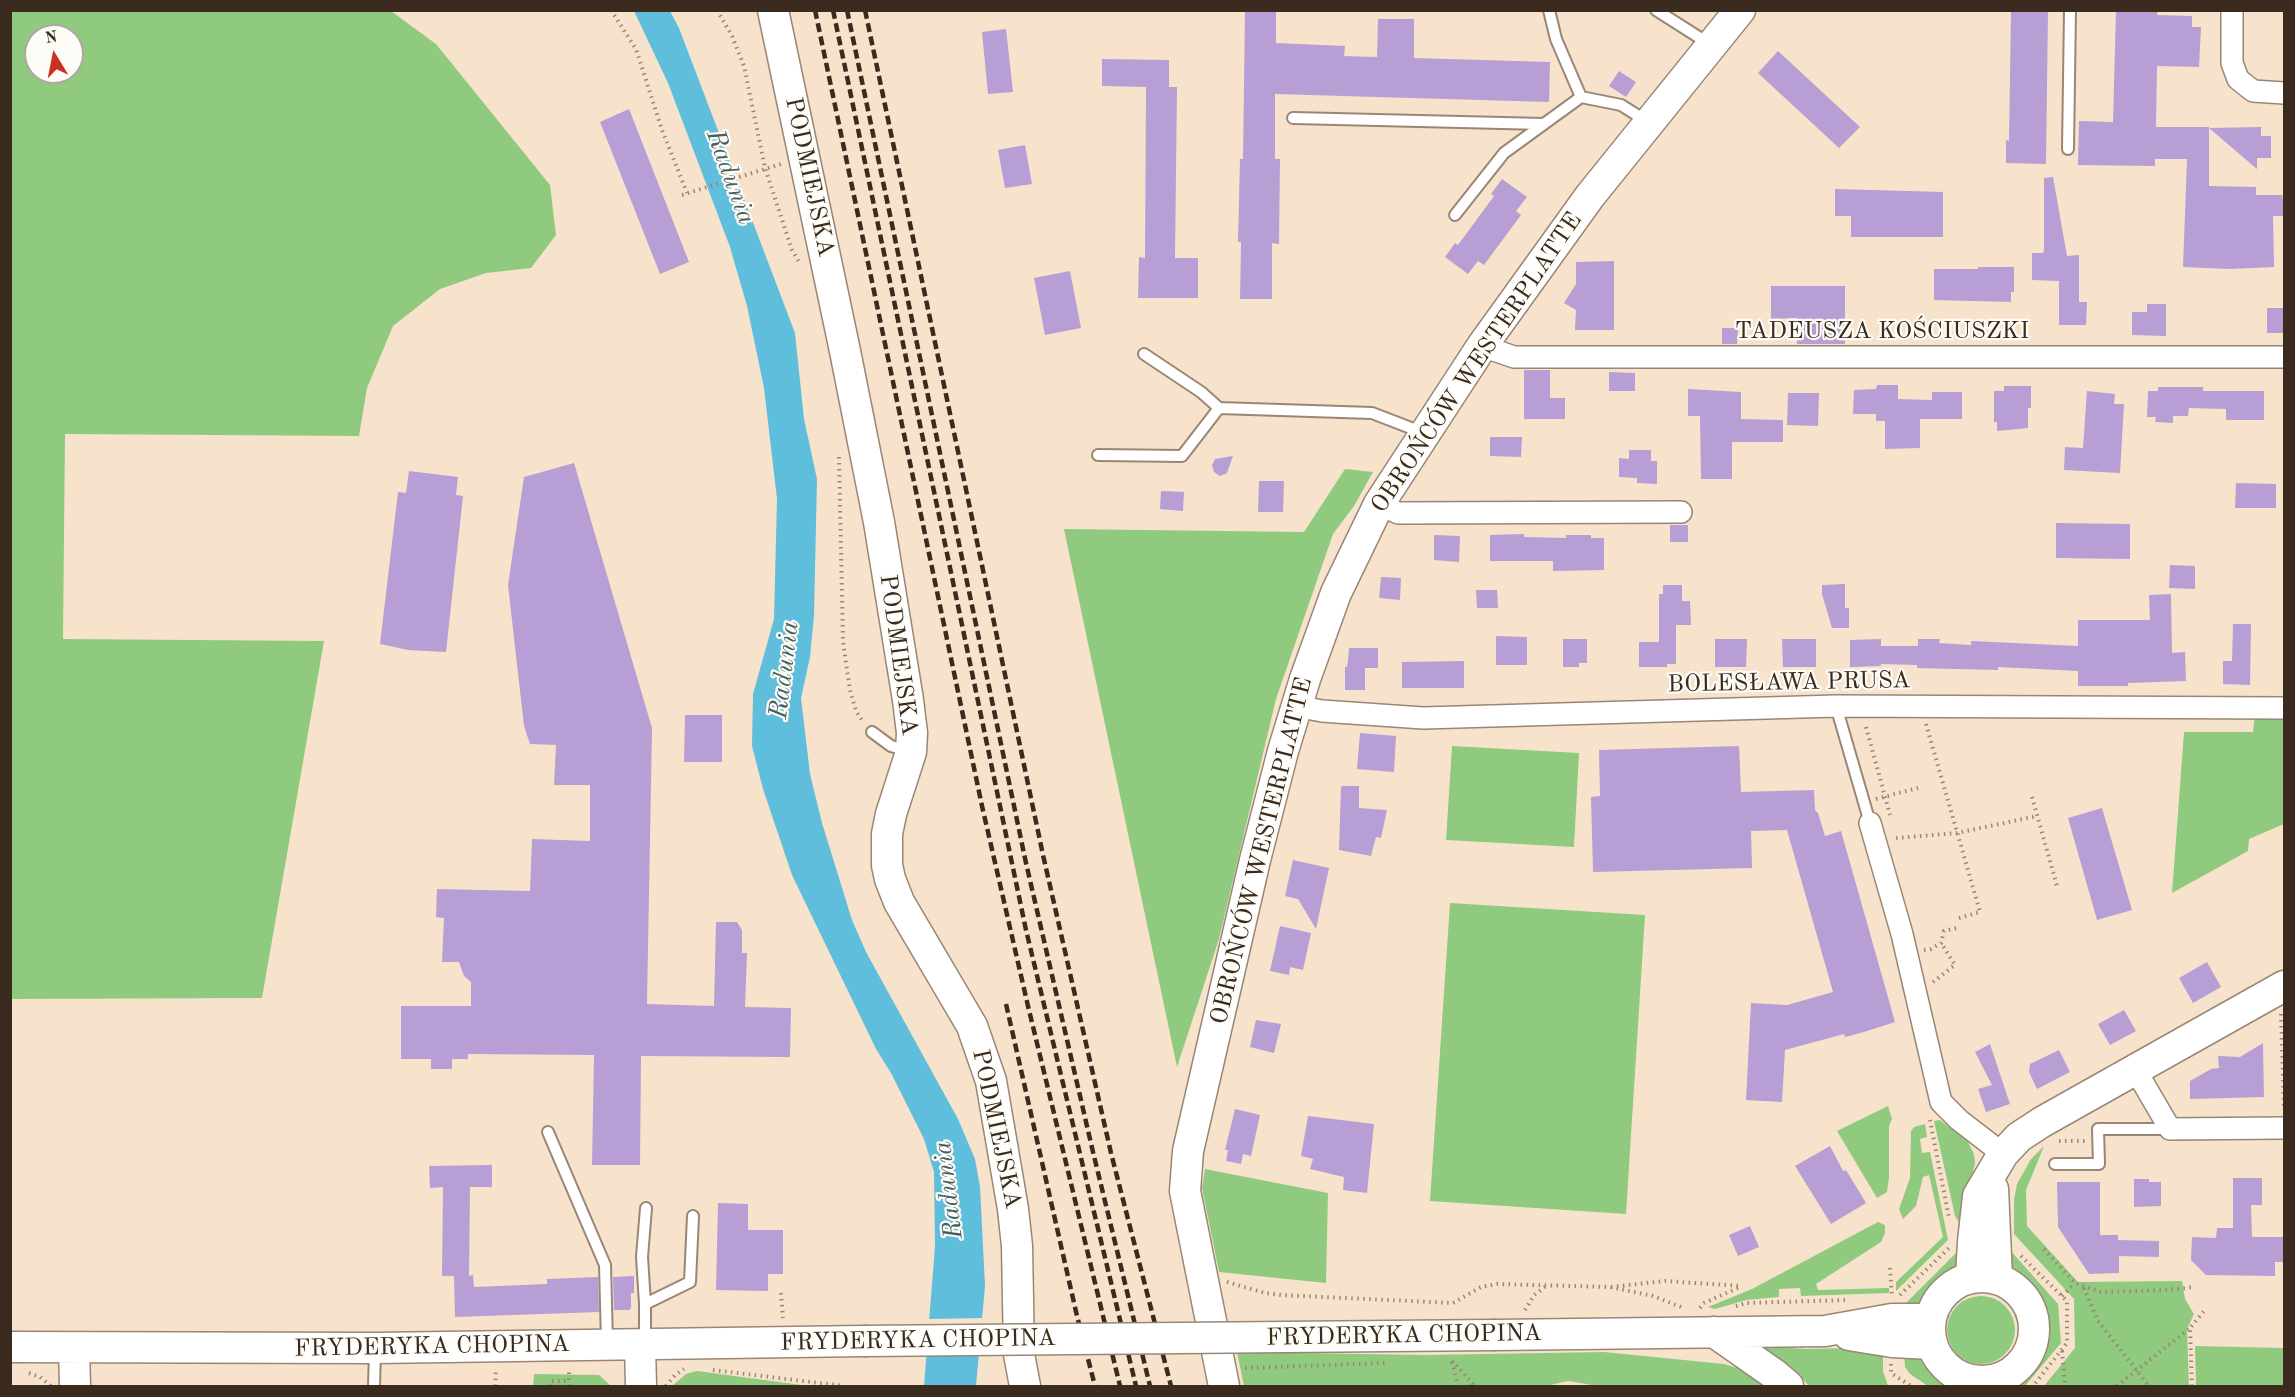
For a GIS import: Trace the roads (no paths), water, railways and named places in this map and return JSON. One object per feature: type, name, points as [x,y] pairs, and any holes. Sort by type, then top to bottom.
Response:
[{"type":"street","name":"PODMIEJSKA","points":[[773,10],[879,522],[909,700],[911,752],[889,824],[887,865],[899,902],[972,1026],[991,1081],[1013,1209],[1017,1246],[1020,1354],[1025,1386]]},
{"type":"street","name":"OBROŃCÓW WESTERPLATTE","points":[[1222,1379],[1185,1191],[1188,1151],[1255,860],[1296,706],[1336,593],[1379,504],[1482,346],[1590,196],[1740,10]]},
{"type":"street","points":[[2232,10],[2232,63],[2238,78],[2253,91],[2284,93]]},
{"type":"street","name":"TADEUSZA KOŚCIUSZKI","points":[[1482,346],[1514,357],[2284,357]]},
{"type":"street","points":[[1379,504],[1398,513],[1681,512]]},
{"type":"street","name":"BOLESŁAWA PRUSA","points":[[1296,706],[1323,711],[1423,718],[1836,705],[2284,708]]},
{"type":"street","points":[[1870,823],[1902,934],[1941,1102],[1997,1162]]},
{"type":"street","points":[[1984,1279],[1985,1243],[1978,1196],[1997,1162],[2019,1137],[2135,1069],[2283,999]]},
{"type":"street","points":[[2135,1069],[2170,1129],[2284,1128]]},
{"type":"street","points":[[1984,1279],[2009,1285],[2024,1299],[2033,1317],[2034,1330],[2032,1344],[2026,1358],[2016,1368],[2005,1376],[1979,1383],[1955,1374],[1945,1366],[1932,1331],[1936,1305],[1945,1292],[1957,1283],[1984,1279]]},
{"type":"street","name":"FRYDERYKA CHOPINA","points":[[15,1360],[74,1348],[375,1348],[1826,1331],[1892,1319],[1932,1331]]},
{"type":"street","points":[[1714,1332],[1788,1386]]},
{"type":"street","points":[[641,1386],[643,1345]]},
{"type":"street","points":[[74,1348],[75,1386]]},
{"type":"lane","points":[[1549,10],[1556,39],[1581,96]]},
{"type":"lane","points":[[1656,10],[1711,45]]},
{"type":"lane","points":[[2068,149],[2070,10]]},
{"type":"lane","points":[[1455,214],[1504,153],[1581,96],[1621,105],[1648,122]]},
{"type":"lane","points":[[1293,118],[1544,124]]},
{"type":"lane","points":[[1144,354],[1201,392],[1220,408],[1372,413],[1425,433]]},
{"type":"lane","points":[[1098,455],[1182,456],[1220,408]]},
{"type":"lane","points":[[1836,705],[1870,823]]},
{"type":"lane","points":[[872,732],[891,746],[911,752]]},
{"type":"lane","points":[[2055,1164],[2099,1164],[2098,1130],[2170,1129]]},
{"type":"lane","points":[[548,1132],[605,1265],[606,1345]]},
{"type":"lane","points":[[643,1345],[645,1304],[642,1257],[646,1208]]},
{"type":"lane","points":[[645,1304],[690,1282],[693,1216]]},
{"type":"lane","points":[[374,1386],[375,1348]]},
{"type":"water","name":"Radunia","points":[[634,11],[670,11],[679,28],[795,333],[804,419],[817,479],[814,615],[810,657],[801,698],[810,774],[822,823],[852,920],[866,952],[958,1119],[975,1159],[980,1187],[985,1286],[976,1386],[924,1386],[935,1246],[934,1172],[924,1139],[891,1073],[876,1049],[792,875],[763,789],[752,746],[753,694],[774,619],[777,499],[764,388],[747,306],[730,247],[668,83]]},
{"type":"railway","points":[[815,10],[982,806],[1120,1386]]},
{"type":"railway","points":[[833,10],[1026,930],[1136,1386]]},
{"type":"railway","points":[[847,10],[1026,863],[1150,1386]]},
{"type":"railway","points":[[865,10],[1043,855],[1111,1153],[1171,1386]]},
{"type":"railway","points":[[1006,1004],[1095,1386]]}]
